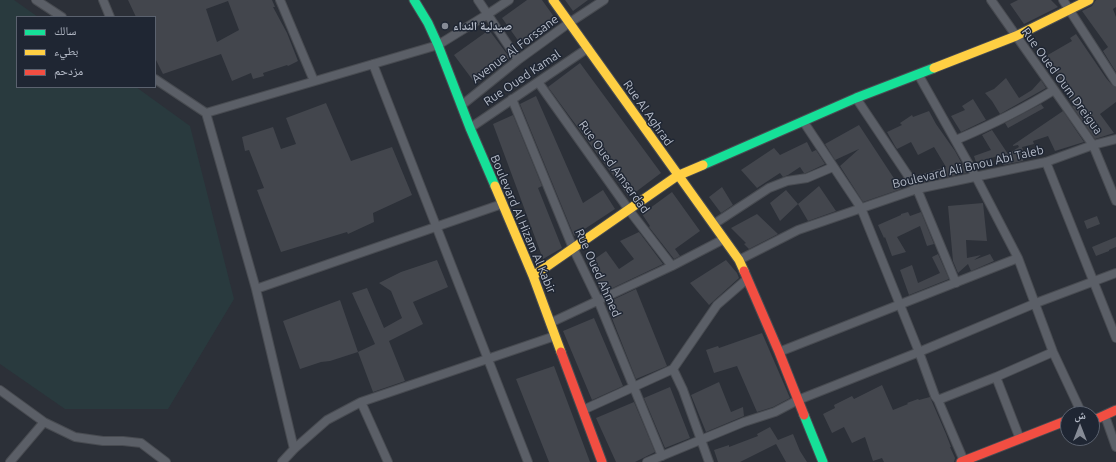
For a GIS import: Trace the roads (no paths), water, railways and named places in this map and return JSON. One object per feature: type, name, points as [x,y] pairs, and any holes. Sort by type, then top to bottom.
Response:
[{"type":"street","points":[[36,0],[60,16]]},
{"type":"street","points":[[104,0],[110,16]]},
{"type":"street","points":[[280,0],[314,81]]},
{"type":"street","name":"Boulevard Al Hizam Al Kabir","points":[[414,0],[438,45],[470,128],[533,276],[602,462]]},
{"type":"street","points":[[478,0],[518,60]]},
{"type":"street","points":[[206,113],[438,45],[509,0]]},
{"type":"street","name":"Rue Al Aghrad","points":[[553,0],[739,260],[779,352],[823,462]]},
{"type":"street","name":"Avenue Al Forssane","points":[[462,105],[518,60],[604,0]]},
{"type":"street","name":"Rue Oued Oum Dreigua","points":[[991,0],[1093,145],[1116,201]]},
{"type":"street","points":[[1063,0],[1116,82]]},
{"type":"street","points":[[533,276],[678,176],[856,98],[1016,36],[1089,0]]},
{"type":"street","name":"Rue Oued Kamal","points":[[470,128],[588,48]]},
{"type":"street","points":[[373,64],[528,462]]},
{"type":"street","points":[[918,74],[956,140],[1018,258],[1054,352],[1078,406]]},
{"type":"street","points":[[156,80],[206,113],[256,289],[294,449]]},
{"type":"street","name":"Rue Oued Amserdad","points":[[538,82],[629,210],[672,266]]},
{"type":"street","points":[[956,140],[1022,110],[1054,90]]},
{"type":"street","points":[[856,98],[917,189],[956,282]]},
{"type":"street","name":"Rue Oued Ahmed","points":[[512,100],[573,248],[598,300],[662,456]]},
{"type":"street","points":[[803,121],[861,208],[919,352],[934,396],[938,400],[963,462],[1060,423]]},
{"type":"street","name":"Boulevard Ali Bnou Abi Taleb","points":[[739,260],[798,230],[917,189],[1046,162],[1093,145],[1116,139]]},
{"type":"street","points":[[1046,162],[1116,338]]},
{"type":"street","points":[[714,224],[769,188],[787,181],[807,178],[833,167]]},
{"type":"street","points":[[256,289],[502,204]]},
{"type":"street","points":[[550,323],[672,266],[724,239]]},
{"type":"street","points":[[779,352],[1018,258]]},
{"type":"street","points":[[647,462],[744,422],[775,412],[798,400],[919,352],[1036,303],[1116,273]]},
{"type":"street","points":[[583,410],[673,369],[717,305],[746,279]]},
{"type":"street","points":[[282,462],[294,449],[328,420],[361,402],[555,336]]},
{"type":"street","points":[[938,400],[1054,352]]},
{"type":"street","points":[[673,369],[683,390],[709,462]]},
{"type":"street","points":[[996,377],[1020,439]]},
{"type":"street","points":[[0,390],[44,422],[75,437],[103,441],[141,443],[166,462]]},
{"type":"street","points":[[361,402],[388,462]]},
{"type":"street","points":[[1100,418],[1116,410]]},
{"type":"street","points":[[1105,416],[1116,447]]},
{"type":"street","points":[[10,462],[44,422]]},
{"type":"place","name":"صيدلية النداء","points":[[445,26]]}]
